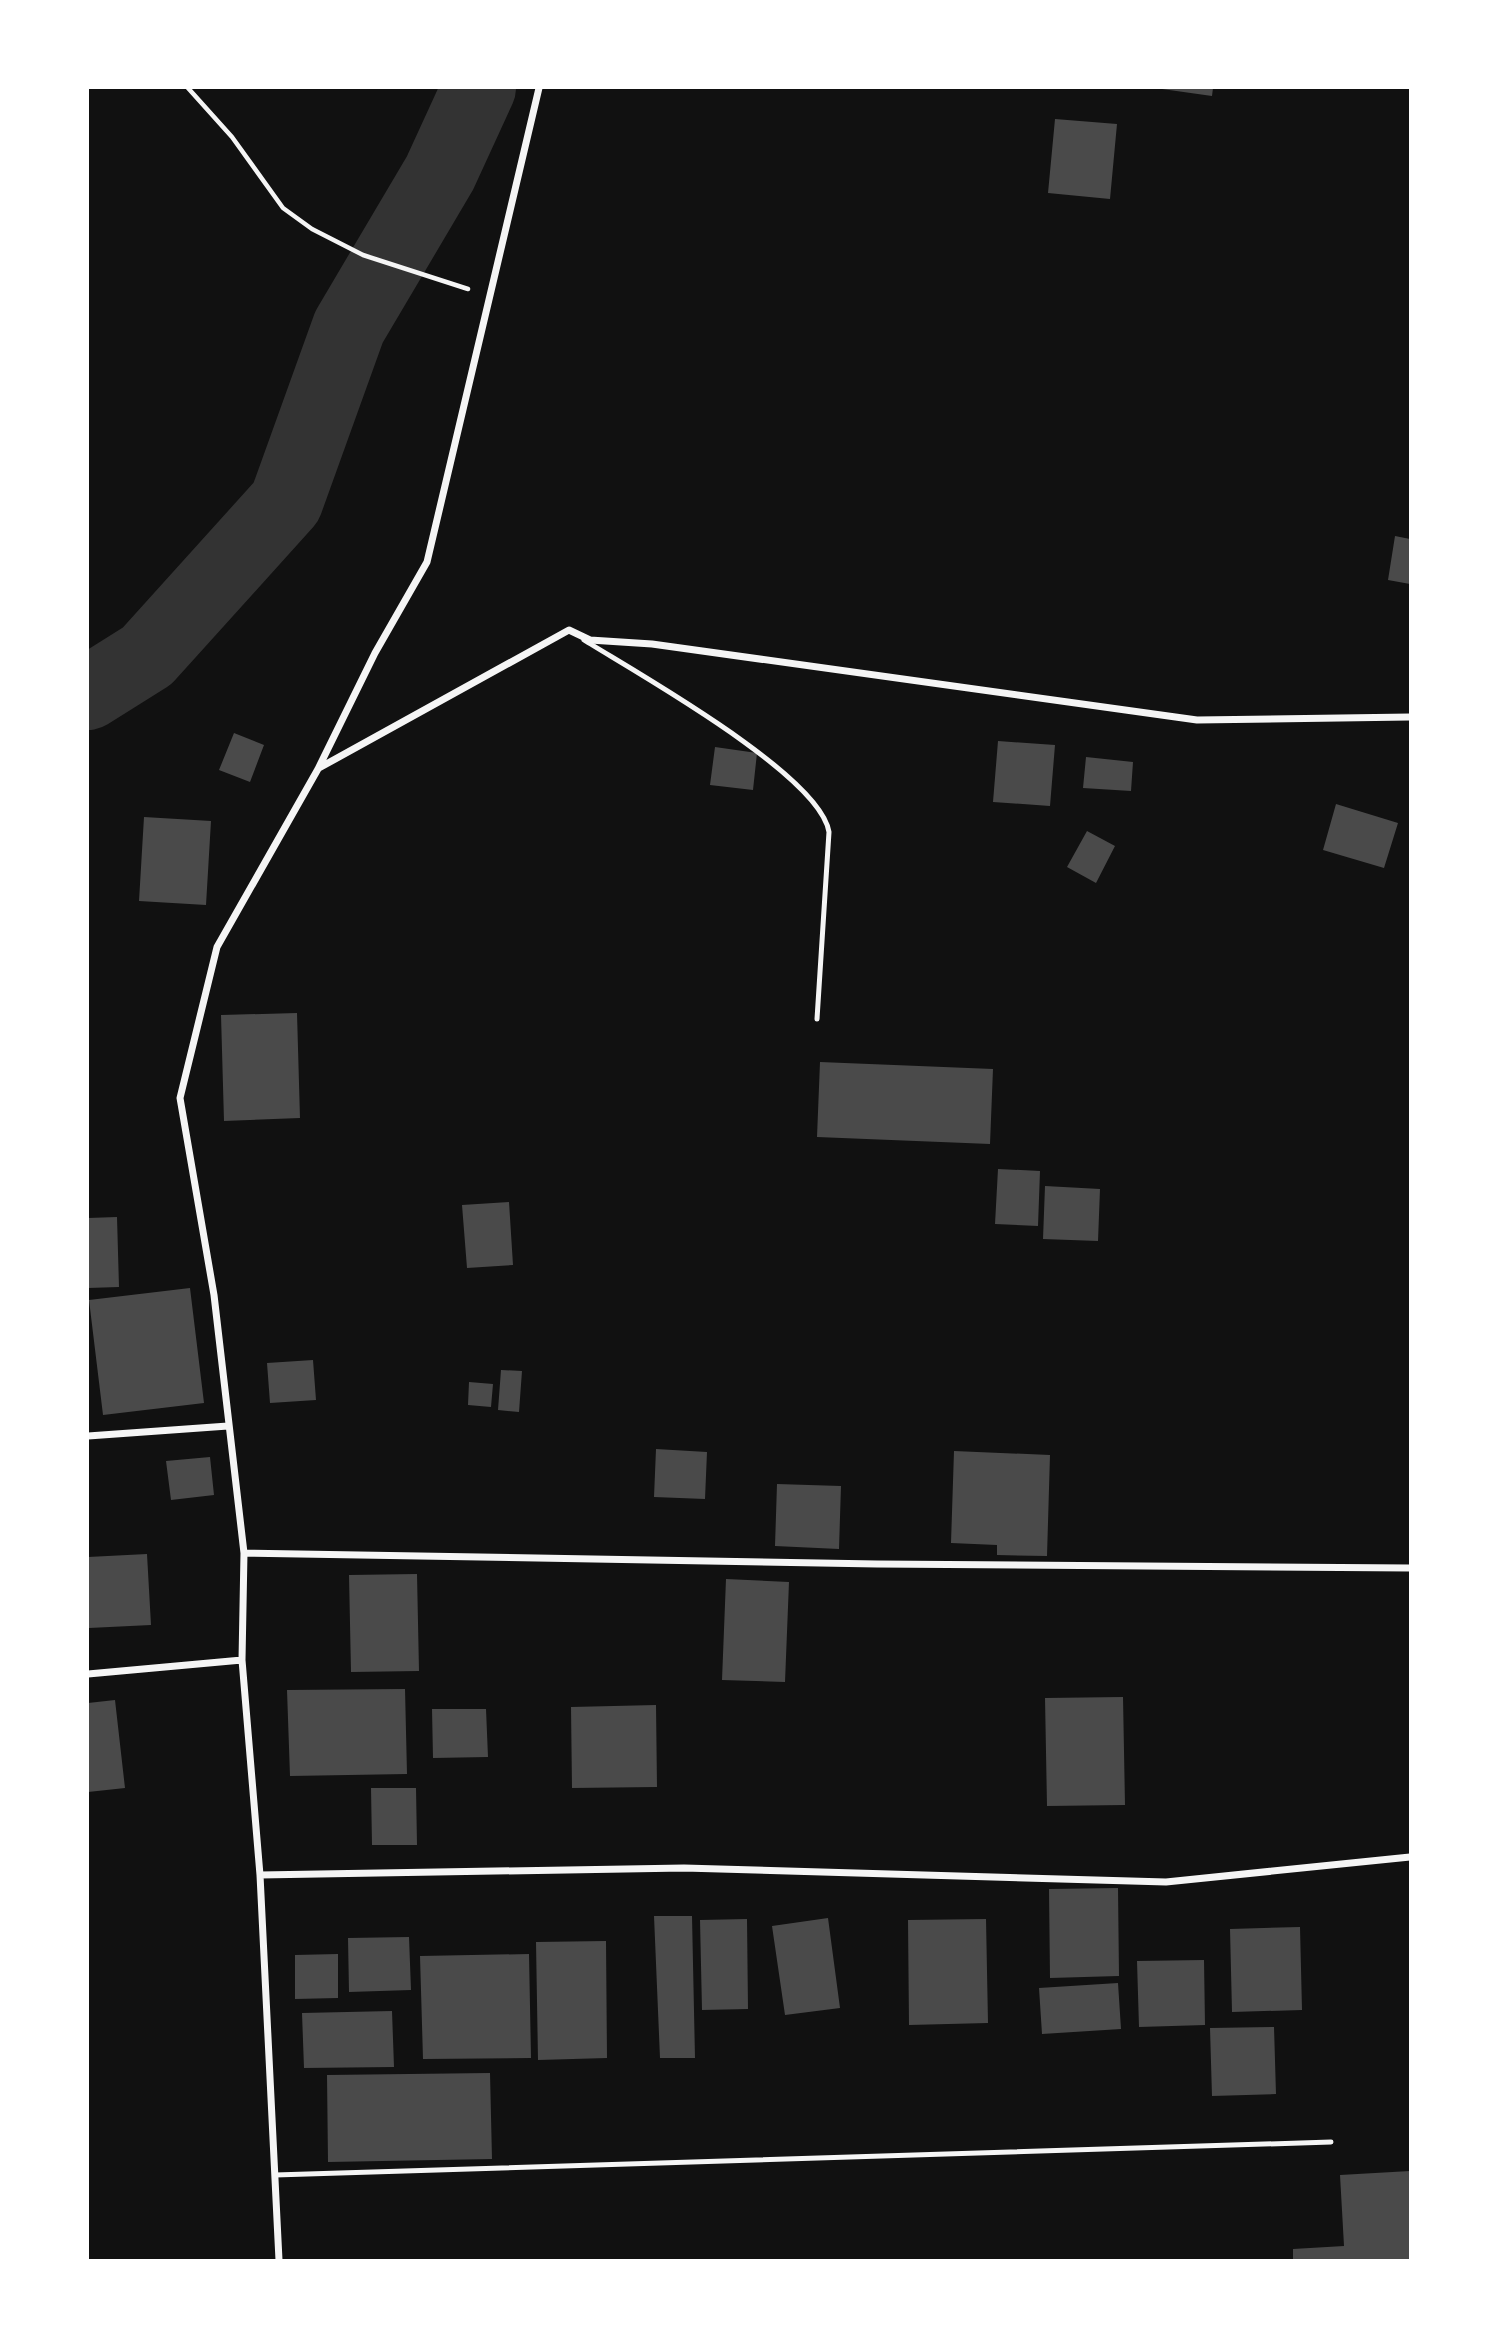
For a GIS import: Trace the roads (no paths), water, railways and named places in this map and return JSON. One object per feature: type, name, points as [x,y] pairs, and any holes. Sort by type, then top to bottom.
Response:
[{"type":"street","points":[[279,2260],[260,1875],[242,1660],[244,1553],[214,1295],[180,1098],[217,947],[318,769],[375,653],[427,562],[539,88]]},
{"type":"street","points":[[318,769],[569,630],[590,640],[666,645],[1197,720],[1410,717]]},
{"type":"street","points":[[88,1436],[228,1426]]},
{"type":"street","points":[[244,1553],[864,1564],[1410,1568]]},
{"type":"street","points":[[88,1674],[242,1660]]},
{"type":"street","points":[[260,1875],[684,1868],[1166,1882],[1410,1857]]},
{"type":"lane","points":[[569,630],[757,751],[811,797],[827,818],[829,832],[817,1019]]},
{"type":"lane","points":[[275,2175],[1331,2142]]},
{"type":"waterway","points":[[88,693],[147,656],[286,502],[349,327],[440,173],[479,88]]}]
